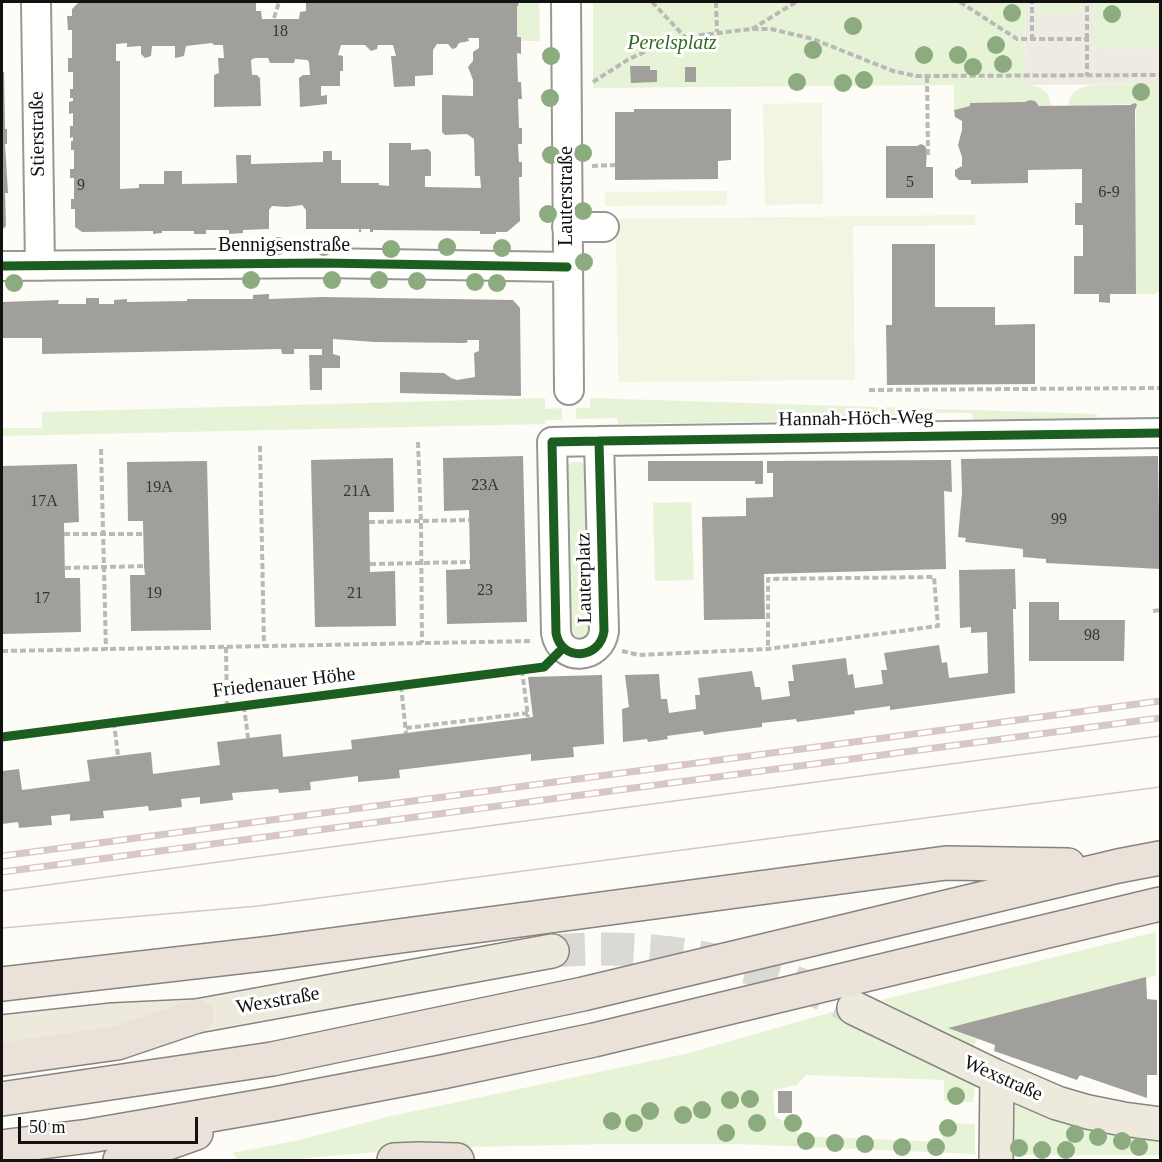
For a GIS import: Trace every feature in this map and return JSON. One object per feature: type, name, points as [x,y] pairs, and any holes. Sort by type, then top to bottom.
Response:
[{"type":"highway","points":[[2,1099],[272,1059],[583,994],[1158,858]]},
{"type":"highway","points":[[2,984],[284,951],[946,863],[1118,866]]},
{"type":"highway","points":[[2,1147],[89,1136],[442,1072],[594,1040],[1158,904]]},
{"type":"highway","points":[[2,1059],[117,1042],[197,1016]]},
{"type":"highway","points":[[120,1161],[274,1104]]},
{"type":"highway","points":[[394,1161],[418,1159],[457,1161]]},
{"type":"main road","name":"Wexstraße","points":[[2,1032],[113,1020],[197,1016],[552,951]]},
{"type":"main road","name":"Wexstraße","points":[[854,1008],[998,1077],[1057,1102],[1088,1112],[1161,1124]]},
{"type":"main road","points":[[996,1161],[998,1077]]},
{"type":"street","name":"Stierstraße","points":[[36,2],[40,266]]},
{"type":"street","name":"Lauterstraße","points":[[566,2],[569,390]]},
{"type":"street","points":[[567,227],[604,227]]},
{"type":"street","name":"Bennigsenstraße","points":[[2,266],[321,263],[567,267]]},
{"type":"street","name":"Hannah-Höch-Weg","points":[[552,442],[1161,433]]},
{"type":"street","name":"Lauterplatz","points":[[552,442],[560,645],[571,653],[580,654],[598,647],[603,639],[604,631],[599,441]]},
{"type":"path","points":[[274,18],[279,2]]},
{"type":"path","points":[[652,2],[685,37]]},
{"type":"path","points":[[716,2],[717,32]]},
{"type":"path","points":[[751,29],[796,2]]},
{"type":"path","points":[[960,2],[1017,39],[1087,39]]},
{"type":"path","points":[[1032,2],[1032,40]]},
{"type":"path","points":[[1088,2],[1088,76]]},
{"type":"path","points":[[588,86],[649,48],[685,37],[751,29],[771,29],[813,39],[904,75],[927,77],[1161,75]]},
{"type":"path","points":[[927,77],[928,156]]},
{"type":"path","points":[[588,166],[615,165]]},
{"type":"path","points":[[869,390],[1161,388]]},
{"type":"path","points":[[418,442],[422,521],[422,643]]},
{"type":"path","points":[[260,446],[264,646]]},
{"type":"path","points":[[101,449],[106,650]]},
{"type":"path","points":[[369,522],[469,520]]},
{"type":"path","points":[[64,534],[144,534]]},
{"type":"path","points":[[370,564],[470,562]]},
{"type":"path","points":[[65,568],[144,566]]},
{"type":"path","points":[[598,647],[639,655],[768,649],[938,626],[934,577],[768,579],[768,649]]},
{"type":"path","points":[[1153,610],[1161,610]]},
{"type":"path","points":[[226,647],[227,709]]},
{"type":"path","points":[[401,686],[406,731],[528,715],[522,670]]},
{"type":"path","points":[[244,706],[248,738]]},
{"type":"path","points":[[114,722],[118,756]]},
{"type":"green space","points":[[521,2],[539,2],[540,41],[521,41],[521,37],[517,37],[517,7]]},
{"type":"green space","name":"Perelsplatz","points":[[593,2],[1026,2],[1025,85],[1035,86],[1046,92],[1051,106],[1039,106],[1031,100],[970,106],[954,110],[954,85],[593,88]]},
{"type":"green space","points":[[1037,2],[1083,2],[1083,13],[1037,13]]},
{"type":"green space","points":[[1094,2],[1160,2],[1160,48],[1097,49],[1094,44]]},
{"type":"green space","points":[[1160,84],[1160,291],[1154,294],[1136,294],[1136,106],[1134,104],[1069,106],[1069,101],[1076,91],[1092,85]]},
{"type":"green space","points":[[822,103],[823,204],[765,205],[763,104]]},
{"type":"green space","points":[[727,191],[727,205],[605,206],[605,192]]},
{"type":"green space","points":[[975,215],[976,225],[853,226],[855,380],[618,382],[616,229],[604,219]]},
{"type":"green space","points":[[545,398],[545,409],[562,408],[562,420],[546,420],[545,424],[2,436],[2,428],[42,428],[42,412]]},
{"type":"green space","points":[[590,398],[1097,414],[1097,424],[1091,424],[1090,418],[1029,419],[1028,426],[1016,426],[1015,419],[973,419],[972,413],[911,413],[911,428],[869,429],[868,420],[618,424],[617,418],[576,419],[576,408],[590,408]]},
{"type":"green space","points":[[572,462],[581,462],[589,466],[596,635],[570,644],[564,466]]},
{"type":"green space","points":[[691,502],[694,580],[655,581],[653,503]]},
{"type":"green space","points":[[1156,932],[1156,976],[949,1028],[977,1039],[973,1048],[881,1000]]},
{"type":"green space","points":[[832,1012],[975,1086],[973,1102],[944,1101],[944,1080],[806,1075],[797,1085],[774,1090],[775,1117],[802,1136],[942,1142],[943,1123],[975,1124],[975,1154],[737,1144],[421,1148],[284,1160],[238,1160],[232,1153],[295,1141],[391,1116],[689,1053]]},
{"type":"green space","points":[[1016,1106],[1047,1116],[1160,1140],[1160,1155],[1015,1155],[1012,1153],[1011,1109]]},
{"type":"shaded area","points":[[1026,2],[1037,2],[1037,13],[1083,13],[1083,2],[1094,2],[1094,44],[1097,49],[1160,48],[1160,84],[1025,85]]},
{"type":"building","points":[[79,2],[256,2],[256,11],[261,11],[262,19],[299,19],[300,12],[306,11],[306,2],[517,2],[519,4],[517,7],[517,37],[521,37],[521,54],[517,53],[518,82],[521,82],[522,99],[518,99],[519,128],[522,128],[522,144],[518,144],[519,162],[522,162],[522,177],[519,177],[520,221],[507,232],[496,232],[496,234],[480,234],[480,231],[373,230],[370,232],[370,229],[361,229],[359,232],[359,229],[306,229],[306,210],[302,205],[272,206],[269,210],[269,229],[243,230],[243,233],[229,234],[229,230],[206,230],[206,234],[194,234],[194,231],[162,231],[162,233],[153,234],[153,231],[82,232],[75,227],[75,209],[71,209],[71,199],[74,199],[74,178],[70,178],[70,169],[74,169],[74,150],[71,150],[73,137],[70,138],[70,126],[73,126],[73,113],[69,114],[69,102],[73,101],[73,98],[70,98],[70,89],[73,89],[73,72],[68,72],[68,58],[72,58],[72,30],[68,30],[67,16],[72,16],[72,9]],"holes":[[[468,38],[479,38],[479,48],[473,52],[473,61],[468,67],[473,80],[473,96],[442,95],[442,132],[445,135],[467,134],[474,139],[475,176],[480,176],[481,188],[425,187],[425,176],[431,176],[431,152],[428,149],[411,150],[411,143],[389,143],[389,186],[379,185],[379,183],[341,183],[341,160],[332,160],[332,151],[323,151],[323,162],[251,164],[251,155],[236,155],[237,183],[182,184],[182,171],[164,171],[164,184],[139,184],[139,188],[120,189],[120,61],[116,61],[116,44],[127,43],[127,47],[141,46],[141,54],[145,58],[151,56],[152,46],[175,46],[175,58],[184,56],[186,46],[212,43],[223,45],[224,58],[218,58],[219,73],[214,75],[214,107],[261,106],[260,78],[252,75],[251,60],[268,58],[270,63],[294,63],[295,59],[307,60],[310,75],[303,75],[299,78],[300,107],[327,104],[327,95],[321,96],[321,86],[340,86],[343,56],[338,55],[341,45],[365,45],[371,51],[377,49],[378,45],[393,45],[396,56],[391,56],[394,87],[415,86],[415,76],[433,75],[433,50],[437,44],[448,44],[452,49],[456,48],[459,43],[469,41]]]},
{"type":"building","points":[[630,66],[650,66],[650,70],[657,70],[657,82],[631,83]]},
{"type":"building","points":[[685,67],[696,67],[696,82],[685,82]]},
{"type":"building","points":[[2,72],[4,72],[5,129],[7,129],[7,144],[5,144],[8,193],[5,193],[6,226],[2,230]]},
{"type":"building","points":[[1035,101],[1039,106],[1130,105],[1135,103],[1137,105],[1135,110],[1136,294],[1110,294],[1110,303],[1099,302],[1099,294],[1074,294],[1074,256],[1083,256],[1083,225],[1075,225],[1075,203],[1082,203],[1082,169],[1028,170],[1028,183],[971,184],[971,180],[959,180],[955,176],[955,170],[962,166],[958,145],[962,121],[955,117],[954,110],[970,106],[970,103]]},
{"type":"building","points":[[634,109],[731,109],[731,160],[718,161],[718,179],[615,180],[615,112],[634,112]]},
{"type":"building","points":[[921,144],[927,150],[926,167],[933,167],[933,198],[886,198],[886,146]]},
{"type":"building","points":[[892,244],[935,244],[935,307],[995,307],[995,325],[1035,324],[1035,384],[887,385],[886,325],[892,325]]},
{"type":"building","points":[[269,294],[269,299],[322,297],[513,300],[520,308],[521,396],[400,393],[400,372],[444,373],[457,380],[475,377],[474,353],[479,351],[479,340],[467,340],[468,342],[465,343],[333,339],[333,354],[340,356],[340,368],[322,368],[322,390],[310,390],[309,355],[322,355],[322,349],[294,349],[294,354],[282,354],[281,349],[42,354],[42,338],[2,338],[2,302],[59,300],[58,304],[86,304],[86,298],[99,298],[99,304],[114,304],[114,300],[127,299],[127,302],[253,299],[253,295]]},
{"type":"building","points":[[523,456],[527,622],[447,624],[446,570],[470,569],[469,510],[444,511],[443,458]]},
{"type":"building","points":[[1158,456],[1160,569],[1046,563],[1046,559],[1023,557],[1023,549],[965,542],[966,538],[958,537],[962,493],[961,459]]},
{"type":"building","points":[[393,458],[394,512],[369,512],[370,572],[395,571],[396,626],[315,627],[311,460]]},
{"type":"building","points":[[951,460],[952,492],[944,491],[946,569],[764,574],[765,619],[704,620],[702,517],[746,516],[746,498],[773,497],[773,473],[767,473],[767,461]]},
{"type":"building","points":[[207,461],[211,630],[131,631],[130,575],[145,575],[143,521],[128,521],[127,462]]},
{"type":"building","points":[[648,461],[763,461],[763,484],[755,484],[755,481],[648,481]]},
{"type":"building","points":[[77,464],[79,522],[64,523],[65,578],[80,578],[81,632],[2,634],[2,466]]},
{"type":"building","points":[[1015,569],[1016,609],[1013,609],[1015,693],[890,710],[890,706],[854,711],[855,714],[797,722],[796,719],[762,723],[762,727],[704,735],[703,731],[667,736],[668,739],[648,742],[647,739],[623,742],[622,709],[629,707],[625,675],[659,674],[661,699],[667,699],[669,713],[696,709],[695,695],[700,695],[698,678],[752,671],[755,687],[760,687],[762,700],[790,696],[788,681],[794,681],[792,665],[846,658],[848,675],[853,674],[855,688],[883,684],[881,670],[887,670],[884,653],[939,645],[942,663],[947,662],[949,678],[988,673],[987,632],[971,633],[971,627],[960,628],[959,570]]},
{"type":"building","points":[[1029,602],[1059,602],[1059,620],[1125,620],[1124,661],[1029,661]]},
{"type":"building","points":[[602,675],[604,744],[573,747],[574,757],[531,761],[531,754],[399,770],[400,778],[358,782],[358,776],[310,782],[311,790],[279,793],[278,789],[232,793],[233,800],[200,804],[200,797],[181,799],[182,807],[149,811],[148,806],[103,811],[104,818],[70,821],[70,814],[51,816],[52,825],[19,828],[18,822],[2,824],[2,771],[19,769],[22,790],[90,781],[87,760],[118,756],[151,752],[153,774],[220,765],[217,742],[281,734],[283,757],[352,749],[351,740],[533,717],[528,677]]},
{"type":"building","points":[[1146,977],[1147,999],[1157,1000],[1157,1075],[1147,1075],[1147,1098],[1080,1075],[1077,1080],[994,1051],[995,1045],[948,1028]]},
{"type":"building","points":[[778,1091],[792,1091],[792,1113],[778,1113]]},
{"type":"tunnel","points":[[552,951],[637,950],[718,961],[784,978],[854,1008]]},
{"type":"tram line","points":[[2,891],[1160,736]]},
{"type":"tram line","points":[[2,928],[258,906],[1160,787]]},
{"type":"railway","points":[[2,856],[1160,701]]},
{"type":"railway","points":[[2,872],[1160,718]]},
{"type":"cycle path","points":[[2,266],[321,263],[567,267]]},
{"type":"cycle path","points":[[599,441],[604,631],[596,648],[580,654],[565,649],[556,633],[552,442],[599,441],[1160,433]]},
{"type":"cycle path","name":"Friedenauer Höhe","points":[[2,737],[544,667],[563,648]]}]
